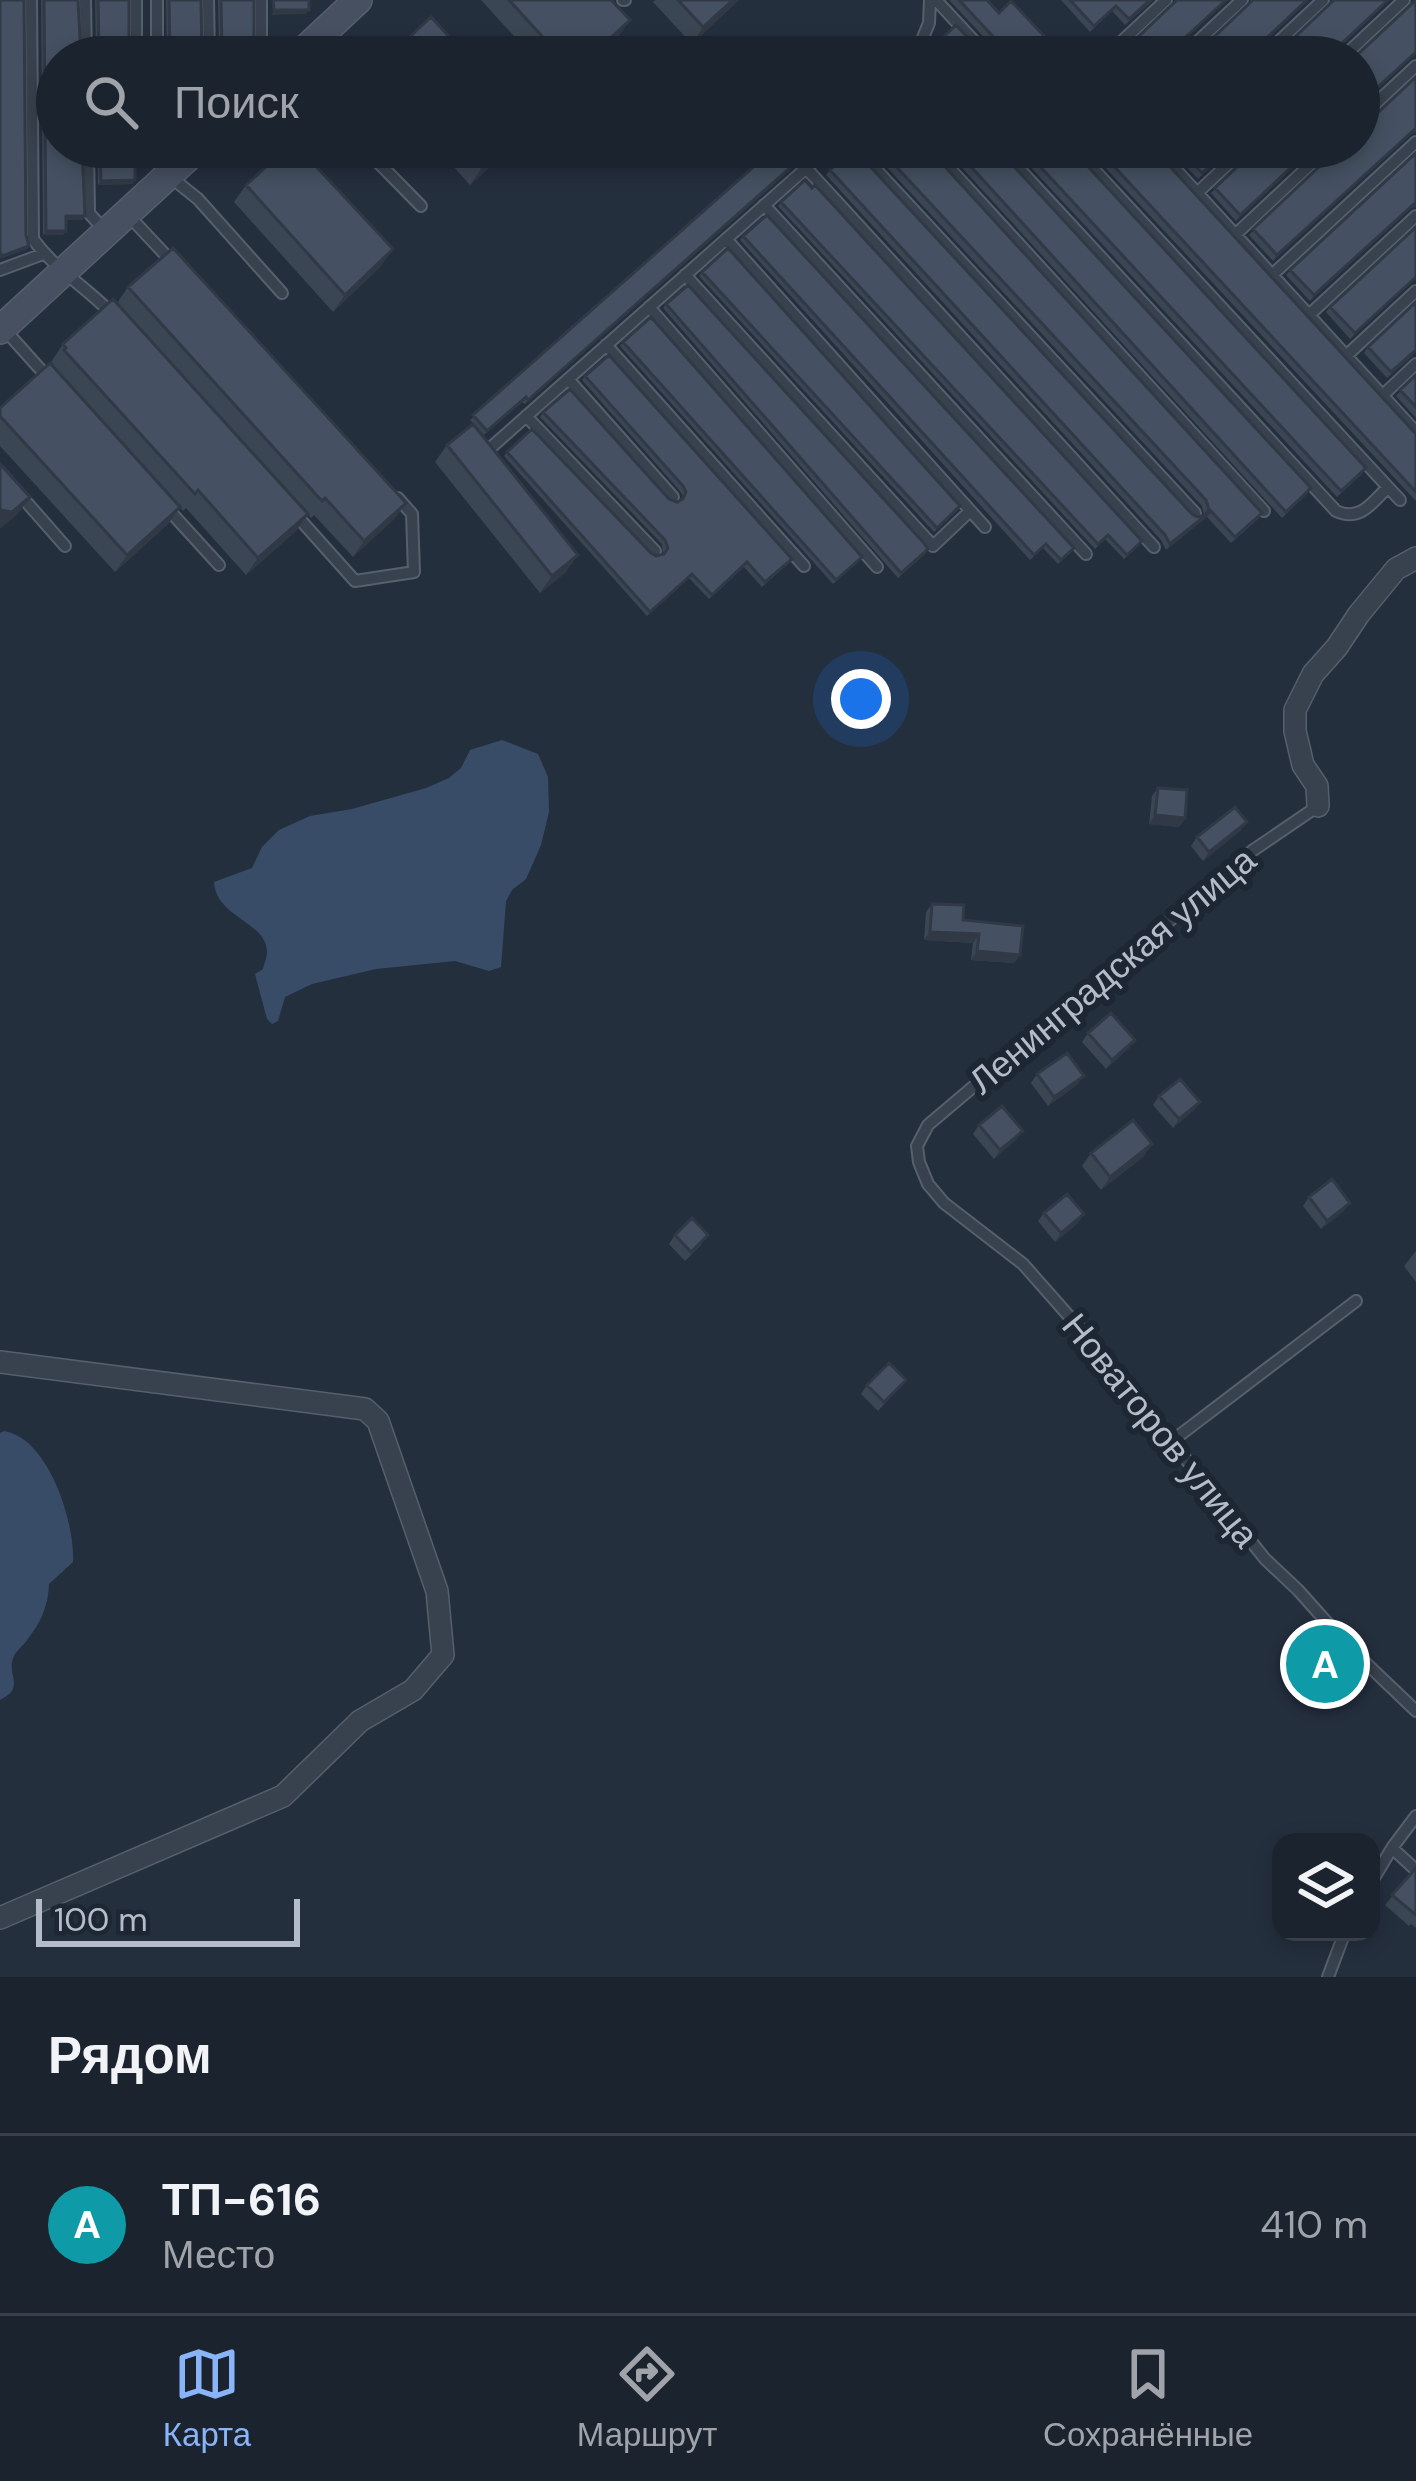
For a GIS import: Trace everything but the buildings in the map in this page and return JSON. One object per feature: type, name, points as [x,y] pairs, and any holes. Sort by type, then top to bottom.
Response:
[{"type":"street","points":[[319,36],[358,0]]},
{"type":"street","points":[[4,321],[53,263],[117,223],[176,168]]},
{"type":"street","points":[[1318,806],[1317,786],[1303,765],[1295,710],[1313,674],[1359,614],[1396,569],[1416,558]]},
{"type":"street","points":[[0,1362],[365,1408],[378,1420],[437,1591],[443,1655],[413,1690],[360,1721],[283,1796],[0,1918]]},
{"type":"lane","points":[[32,0],[33,239],[125,328]]},
{"type":"lane","points":[[85,0],[86,36]]},
{"type":"lane","points":[[136,0],[136,36]]},
{"type":"lane","points":[[157,0],[157,36]]},
{"type":"lane","points":[[208,0],[209,36]]},
{"type":"lane","points":[[261,0],[261,36]]},
{"type":"lane","points":[[923,36],[933,0]]},
{"type":"lane","points":[[933,0],[968,36]]},
{"type":"lane","points":[[1128,36],[1166,0]]},
{"type":"lane","points":[[1203,36],[1242,0]]},
{"type":"lane","points":[[1284,36],[1323,0]]},
{"type":"lane","points":[[1365,36],[1404,0]]},
{"type":"lane","points":[[1380,99],[1416,66]]},
{"type":"lane","points":[[1273,275],[1416,142]]},
{"type":"lane","points":[[88,168],[89,213],[117,223],[190,281]]},
{"type":"lane","points":[[163,168],[282,293]]},
{"type":"lane","points":[[384,168],[421,206]]},
{"type":"lane","points":[[500,466],[487,451],[806,168],[1154,547]]},
{"type":"lane","points":[[875,168],[1195,512]]},
{"type":"lane","points":[[949,168],[1264,511]]},
{"type":"lane","points":[[1018,168],[1336,511],[1361,513],[1388,487]]},
{"type":"lane","points":[[1092,168],[1400,500]]},
{"type":"lane","points":[[1177,168],[1416,432]]},
{"type":"lane","points":[[1197,193],[1224,168]]},
{"type":"lane","points":[[1235,235],[1307,168]]},
{"type":"lane","points":[[764,205],[1086,554]]},
{"type":"lane","points":[[1309,315],[1416,216]]},
{"type":"lane","points":[[726,239],[985,527]]},
{"type":"lane","points":[[0,270],[53,263]]},
{"type":"lane","points":[[686,275],[933,546],[970,511]]},
{"type":"lane","points":[[1346,356],[1416,291]]},
{"type":"lane","points":[[649,307],[878,567]]},
{"type":"lane","points":[[4,321],[64,396]]},
{"type":"lane","points":[[606,345],[804,566]]},
{"type":"lane","points":[[1382,396],[1416,364]]},
{"type":"lane","points":[[568,379],[673,497]]},
{"type":"lane","points":[[526,416],[655,551]]},
{"type":"lane","points":[[0,472],[64,546]]},
{"type":"lane","points":[[294,513],[355,580],[414,572],[412,514],[383,482]]},
{"type":"lane","points":[[157,497],[219,565]]},
{"type":"lane","name":"Ленинградская улица","points":[[917,1146],[928,1125],[1252,851],[1318,806]]},
{"type":"lane","name":"Новаторов улица","points":[[917,1146],[928,1184],[960,1216],[1023,1264],[1106,1358],[1265,1559],[1416,1711]]},
{"type":"lane","points":[[1172,1442],[1356,1301]]},
{"type":"lane","points":[[1380,1868],[1416,1816]]},
{"type":"lane","points":[[1392,1848],[1416,1870]]},
{"type":"lane","points":[[1328,1977],[1342,1941]]},
{"type":"water","points":[[502,740],[538,754],[548,777],[549,812],[526,879],[506,901],[501,967],[489,971],[455,961],[376,969],[312,984],[285,997],[278,1021],[272,1024],[255,974],[263,969],[264,940],[223,903],[214,882],[252,868],[262,847],[279,830],[310,816],[426,788],[461,768],[470,750]]},
{"type":"water","points":[[0,1433],[20,1437],[46,1465],[64,1505],[73,1562],[49,1584],[40,1620],[14,1656],[12,1690],[0,1700]]},
{"type":"place","name":"ТП-616","points":[[1325,1664]]}]
